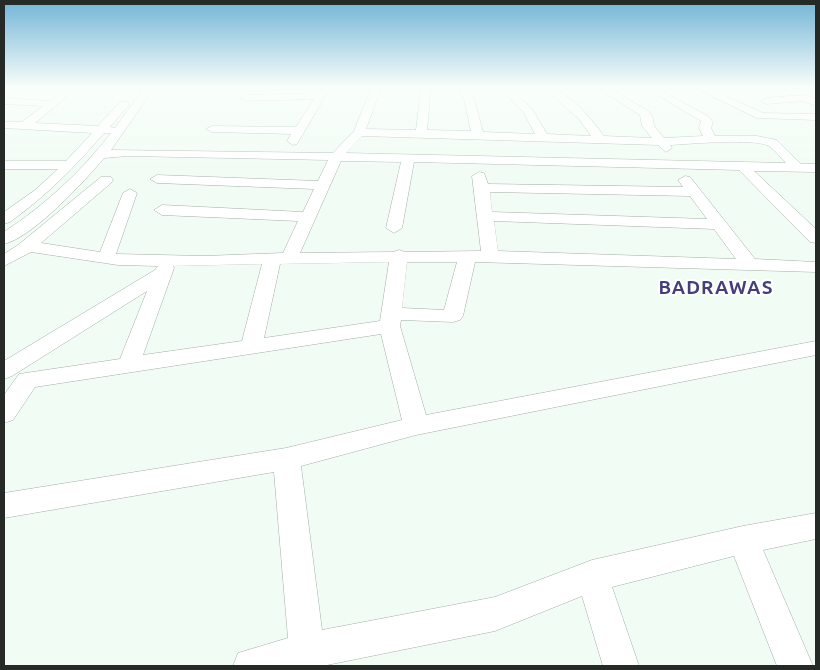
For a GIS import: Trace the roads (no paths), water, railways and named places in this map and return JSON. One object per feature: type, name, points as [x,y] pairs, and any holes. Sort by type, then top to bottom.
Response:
[{"type":"street","points":[[24,126],[33,119]]},
{"type":"street","points":[[4,219],[40,193],[70,165],[109,119]]},
{"type":"street","points":[[4,239],[32,221],[63,195],[102,154],[127,119]]},
{"type":"street","points":[[285,155],[307,119]]},
{"type":"street","points":[[251,347],[280,258],[309,217],[337,156],[359,132],[364,119]]},
{"type":"street","points":[[420,133],[422,119]]},
{"type":"street","points":[[472,119],[474,160],[482,188],[490,256]]},
{"type":"street","points":[[533,119],[543,137]]},
{"type":"street","points":[[585,119],[599,138]]},
{"type":"street","points":[[648,119],[648,126],[662,142],[675,166],[716,224],[749,264]]},
{"type":"street","points":[[705,119],[707,122],[705,128],[711,139]]},
{"type":"street","points":[[4,125],[120,130]]},
{"type":"street","points":[[212,129],[300,131]]},
{"type":"street","points":[[359,132],[599,138],[662,142],[711,139],[756,140],[773,143],[797,167]]},
{"type":"street","points":[[513,136],[519,161]]},
{"type":"street","points":[[102,154],[128,152],[337,156],[675,166],[797,167],[815,169]]},
{"type":"street","points":[[394,228],[408,158]]},
{"type":"street","points":[[7,167],[70,165]]},
{"type":"street","points":[[742,166],[816,238]]},
{"type":"street","points":[[157,179],[322,186]]},
{"type":"street","points":[[4,261],[28,246],[106,180]]},
{"type":"street","points":[[482,188],[694,192]]},
{"type":"street","points":[[106,258],[130,193]]},
{"type":"street","points":[[162,210],[309,217]]},
{"type":"street","points":[[485,216],[716,224]]},
{"type":"street","points":[[28,246],[166,267],[280,258],[399,255],[490,256],[816,267]]},
{"type":"street","points":[[399,255],[391,320],[416,426]]},
{"type":"street","points":[[4,414],[27,380],[251,347],[391,320],[453,316],[468,256]]},
{"type":"street","points":[[129,364],[166,267]]},
{"type":"street","points":[[4,371],[166,267]]},
{"type":"street","points":[[4,506],[286,459],[416,426],[816,348]]},
{"type":"street","points":[[286,459],[307,651]]},
{"type":"street","points":[[251,666],[307,651],[495,614],[592,576],[743,540],[816,526]]},
{"type":"street","points":[[743,540],[795,666]]},
{"type":"street","points":[[592,576],[621,666]]},
{"type":"district","name":"BADRAWAS","points":[[716,288]]}]
